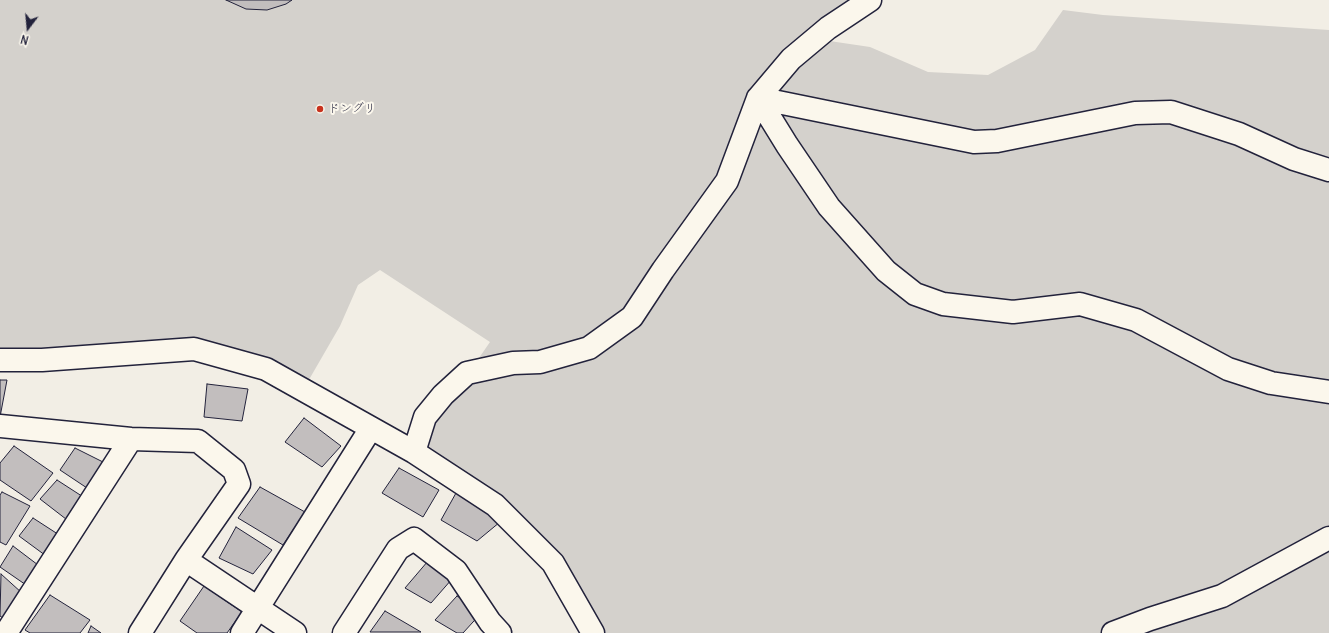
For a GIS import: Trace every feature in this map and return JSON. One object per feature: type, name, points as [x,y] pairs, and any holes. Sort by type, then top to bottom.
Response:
[{"type":"street","points":[[414,452],[425,417],[443,395],[467,373],[513,363],[540,362],[589,348],[632,318],[663,270],[727,181],[758,98],[791,59],[828,28],[870,0]]},
{"type":"street","points":[[758,98],[974,142],[997,141],[1135,113],[1171,112],[1239,134],[1294,159],[1329,170]]},
{"type":"street","points":[[758,98],[787,145],[829,207],[886,271],[914,294],[943,304],[1013,312],[1080,304],[1136,320],[1228,369],[1271,383],[1329,392]]},
{"type":"street","points":[[0,360],[42,360],[194,349],[266,370],[414,452],[495,505],[535,543],[553,563],[593,633]]},
{"type":"street","points":[[0,426],[131,440],[198,441],[234,470],[239,484],[186,560],[140,633]]},
{"type":"street","points":[[242,633],[371,428]]},
{"type":"street","points":[[6,633],[131,440]]},
{"type":"street","points":[[1113,633],[1164,614],[1222,596],[1329,538]]},
{"type":"street","points":[[344,633],[398,549],[414,540],[456,571],[491,629]]},
{"type":"street","points":[[186,560],[295,633]]},
{"type":"shaded area","points":[[0,0],[870,0],[816,39],[870,47],[928,72],[988,75],[1035,50],[1063,10],[1103,15],[1329,30],[1329,633],[593,633],[553,563],[414,452],[490,342],[380,270],[358,285],[340,326],[303,390],[197,350],[0,360]]},
{"type":"building","points":[[226,0],[292,0],[286,4],[267,10],[246,9]]},
{"type":"building","points":[[0,380],[7,380],[0,417]]},
{"type":"building","points":[[207,384],[248,389],[242,421],[204,417]]},
{"type":"building","points":[[304,418],[341,446],[322,467],[285,442]]},
{"type":"building","points":[[14,446],[53,473],[31,501],[0,480],[0,463]]},
{"type":"building","points":[[75,448],[113,467],[96,494],[60,470]]},
{"type":"building","points":[[399,468],[439,490],[423,517],[382,493]]},
{"type":"building","points":[[57,480],[91,502],[75,526],[40,499]]},
{"type":"building","points":[[260,487],[305,512],[283,545],[238,518]]},
{"type":"building","points":[[2,492],[30,506],[6,545],[0,542],[0,495]]},
{"type":"building","points":[[456,493],[500,522],[477,541],[441,520]]},
{"type":"building","points":[[33,518],[67,540],[53,561],[19,536]]},
{"type":"building","points":[[236,527],[272,550],[253,574],[219,558]]},
{"type":"building","points":[[13,546],[42,568],[29,587],[0,567]]},
{"type":"building","points":[[428,561],[452,579],[431,603],[405,588]]},
{"type":"building","points":[[1,574],[22,593],[3,618],[0,616]]},
{"type":"building","points":[[204,586],[242,612],[227,633],[197,633],[180,621]]},
{"type":"building","points":[[50,595],[90,620],[80,633],[30,633],[25,630]]},
{"type":"building","points":[[457,596],[483,611],[463,633],[457,633],[435,620]]},
{"type":"building","points":[[385,611],[421,632],[370,632]]},
{"type":"building","points":[[91,626],[101,633],[88,633]]},
{"type":"place","name":"ドングリ","points":[[320,109]]}]
